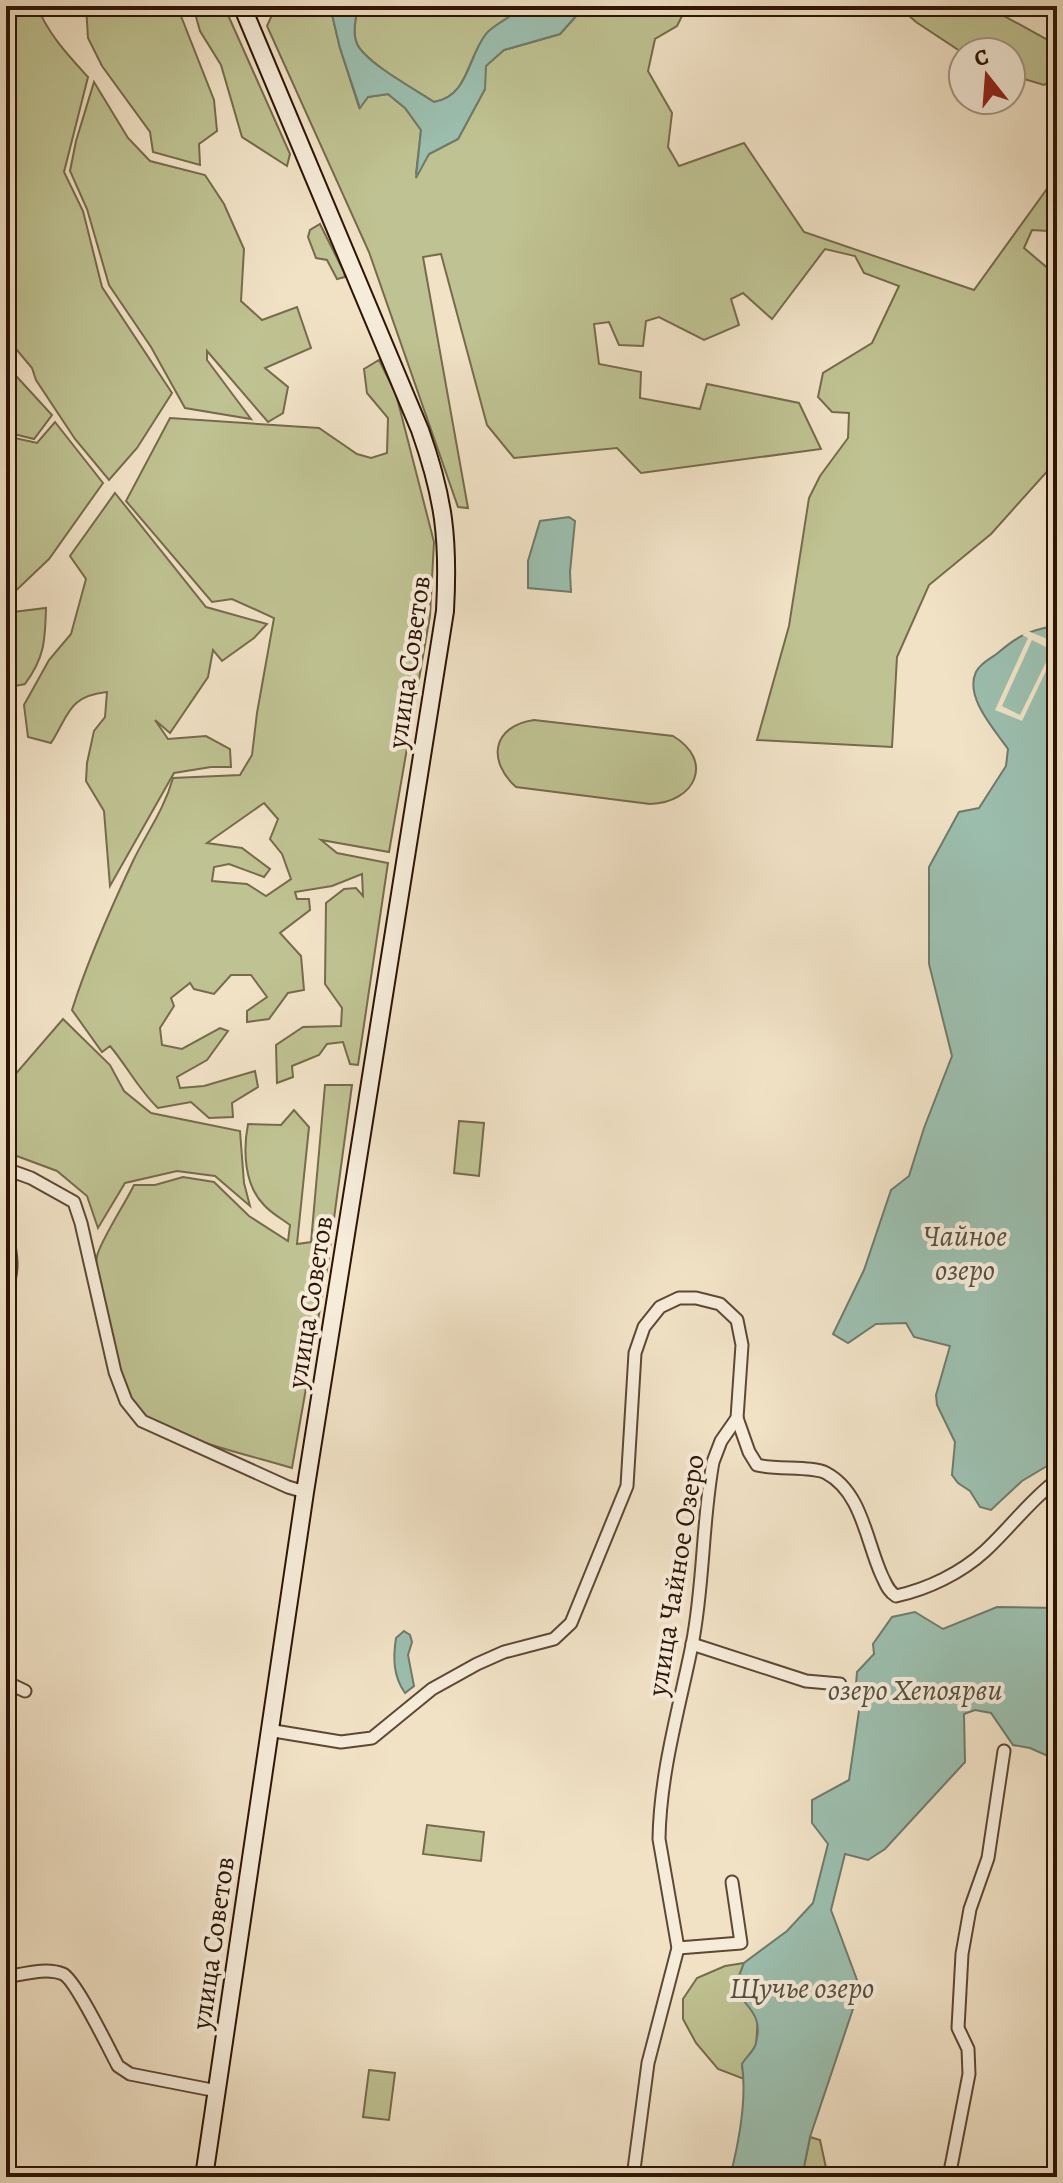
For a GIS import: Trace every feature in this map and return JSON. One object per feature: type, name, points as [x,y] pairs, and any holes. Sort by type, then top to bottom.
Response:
[{"type":"main road","name":"улица Советов","points":[[204,2177],[268,1730],[445,611],[448,561],[445,520],[431,460],[403,386],[242,6]]},
{"type":"street","points":[[6,1169],[31,1178],[74,1202],[115,1372],[126,1401],[142,1421],[305,1492]]},
{"type":"street","points":[[6,1229],[12,1263],[11,1278],[6,1288]]},
{"type":"street","points":[[268,1730],[341,1742],[372,1738],[432,1689],[504,1652],[554,1639],[571,1623],[627,1486],[635,1353],[644,1327],[660,1307],[679,1298],[696,1298],[720,1304],[737,1320],[742,1345],[737,1418]]},
{"type":"street","name":"улица Чайное Озеро","points":[[737,1418],[757,1465],[823,1471],[850,1493],[879,1570],[889,1591],[896,1596],[956,1574],[985,1551],[1013,1520],[1057,1480]]},
{"type":"street","name":"улица Чайное Озеро","points":[[633,2177],[648,2063],[678,1948],[659,1839],[665,1773],[692,1644],[713,1462],[721,1441],[737,1418]]},
{"type":"street","points":[[692,1644],[806,1681],[840,1684]]},
{"type":"street","points":[[6,1682],[25,1691]]},
{"type":"street","points":[[949,2177],[969,2074],[968,2049],[958,2028],[962,1954],[970,1909],[988,1858],[1004,1751]]},
{"type":"street","points":[[678,1948],[741,1943],[732,1882]]},
{"type":"street","points":[[6,1977],[48,1970],[66,1975],[76,1987],[118,2066],[130,2074],[217,2091]]},
{"type":"shaded area","points":[[6,6],[37,6],[53,35],[88,77],[64,172],[83,211],[102,287],[172,393],[137,448],[109,480],[75,439],[36,380],[32,368],[6,337]]},
{"type":"shaded area","points":[[86,6],[177,6],[214,100],[217,131],[199,144],[200,165],[153,152],[150,132],[102,66],[88,38]]},
{"type":"shaded area","points":[[193,6],[224,6],[290,154],[287,166],[242,137],[221,65],[200,31]]},
{"type":"shaded area","points":[[276,6],[330,6],[359,107],[368,97],[388,94],[405,108],[421,130],[416,174],[429,154],[458,139],[485,89],[485,66],[504,50],[560,34],[585,6],[687,6],[677,26],[655,39],[648,71],[672,113],[668,147],[679,166],[744,143],[804,232],[974,290],[1057,175],[1057,216],[1048,231],[1032,230],[1024,248],[1057,276],[1057,468],[1051,467],[991,534],[929,585],[897,657],[892,747],[757,740],[789,626],[809,498],[820,476],[848,438],[849,413],[832,412],[818,397],[823,373],[872,343],[899,286],[864,273],[855,256],[825,249],[772,319],[743,293],[731,299],[739,325],[704,340],[659,317],[646,321],[643,346],[619,345],[609,322],[594,324],[599,364],[641,372],[640,398],[700,409],[707,384],[799,403],[821,449],[641,473],[617,448],[514,458],[487,425],[441,254],[423,257],[468,508],[458,507],[369,252],[267,26]]},
{"type":"shaded area","points":[[358,6],[521,6],[486,34],[454,93],[434,102],[381,68],[362,51],[355,35]]},
{"type":"shaded area","points":[[898,6],[986,6],[1057,45],[1057,78],[1044,85],[1027,80],[1027,36],[947,36],[947,42]]},
{"type":"shaded area","points":[[94,82],[128,138],[150,161],[205,175],[224,204],[244,249],[241,301],[262,320],[297,307],[311,348],[265,368],[288,387],[283,413],[268,422],[207,351],[207,360],[251,419],[185,408],[151,347],[109,285],[87,209],[70,171]]},
{"type":"shaded area","points":[[320,224],[345,277],[337,279],[327,260],[316,258],[308,237],[310,230]]},
{"type":"shaded area","points":[[379,360],[396,394],[434,542],[430,616],[389,852],[321,840],[337,853],[388,863],[358,1065],[350,1064],[343,1042],[327,1044],[319,1055],[292,1066],[293,1077],[277,1083],[276,1045],[303,1027],[341,1026],[342,1008],[325,984],[326,903],[344,889],[356,888],[363,896],[362,874],[332,886],[295,892],[297,899],[309,899],[310,910],[280,933],[301,956],[304,990],[288,993],[269,1019],[247,1022],[247,1011],[267,997],[251,975],[231,975],[214,994],[194,989],[190,983],[171,998],[174,1006],[160,1028],[162,1045],[182,1049],[220,1028],[228,1031],[207,1060],[177,1077],[180,1088],[204,1086],[255,1071],[258,1087],[232,1103],[233,1117],[209,1118],[191,1102],[158,1108],[110,1046],[102,1052],[72,1010],[108,916],[173,778],[240,775],[252,755],[274,618],[232,599],[212,602],[126,501],[170,418],[319,428],[357,454],[371,458],[387,453],[388,418],[367,393],[364,369]],"holes":[[[264,803],[278,819],[270,839],[282,854],[291,879],[266,896],[247,884],[212,881],[214,867],[229,864],[264,877],[270,869],[242,848],[207,843]]]},
{"type":"shaded area","points":[[6,365],[52,415],[34,439],[6,432]]},
{"type":"shaded area","points":[[55,422],[103,483],[49,559],[6,600],[6,436],[37,443]]},
{"type":"shaded area","points":[[115,493],[206,607],[267,624],[254,638],[222,661],[213,650],[208,677],[170,733],[155,720],[168,739],[206,736],[230,749],[231,767],[174,773],[110,886],[104,811],[86,781],[94,731],[105,717],[107,692],[84,698],[71,708],[51,743],[28,737],[24,705],[49,660],[71,634],[86,579],[70,556]]},
{"type":"shaded area","points":[[46,608],[44,639],[37,665],[25,684],[10,687],[6,684],[6,617],[13,612]]},
{"type":"shaded area","points":[[534,720],[673,736],[686,746],[693,757],[696,768],[694,779],[688,789],[678,796],[666,802],[650,804],[516,787],[501,766],[498,746],[509,729]]},
{"type":"shaded area","points":[[63,1019],[110,1065],[124,1091],[151,1113],[240,1131],[244,1183],[250,1206],[215,1176],[177,1171],[125,1183],[98,1228],[87,1196],[57,1171],[6,1152],[6,1085]]},
{"type":"shaded area","points":[[325,1085],[352,1085],[328,1263],[292,1468],[188,1437],[151,1420],[138,1410],[110,1335],[99,1287],[97,1256],[134,1185],[155,1185],[183,1177],[214,1182],[249,1216],[288,1241],[290,1225],[267,1208],[252,1188],[246,1145],[248,1124],[281,1125],[294,1110],[309,1127],[297,1244],[311,1242]]},
{"type":"shaded area","points":[[459,1121],[484,1123],[479,1176],[454,1173]]},
{"type":"shaded area","points":[[427,1825],[484,1832],[481,1861],[423,1854]]},
{"type":"shaded area","points":[[744,1963],[739,1976],[732,1980],[735,1991],[758,2018],[756,2046],[742,2064],[744,2079],[718,2069],[696,2043],[683,2019],[683,1999],[697,1978],[725,1966]]},
{"type":"shaded area","points":[[369,2070],[395,2073],[389,2120],[363,2117]]},
{"type":"shaded area","points":[[810,2137],[820,2140],[828,2177],[802,2177]]},
{"type":"water","points":[[330,6],[358,6],[355,35],[362,51],[381,68],[434,102],[454,92],[486,34],[521,6],[585,6],[560,34],[504,50],[486,66],[485,89],[458,139],[429,154],[416,178],[421,130],[405,108],[388,94],[368,97],[360,108]]},
{"type":"water","points":[[569,517],[575,521],[571,592],[528,588],[528,561],[540,521]]},
{"type":"water","name":"Чайное озеро","points":[[1057,620],[1057,1460],[1022,1481],[991,1510],[980,1507],[970,1491],[952,1475],[955,1442],[937,1405],[936,1395],[950,1346],[914,1337],[906,1323],[876,1324],[848,1343],[833,1334],[864,1270],[891,1190],[909,1176],[952,1056],[929,964],[929,867],[959,812],[979,808],[1006,766],[1008,749],[977,702],[973,682],[976,672],[983,663],[1018,638],[1053,626]]},
{"type":"water","name":"озеро Хепоярви","points":[[997,1607],[1057,1608],[1057,1760],[1030,1748],[1013,1745],[991,1713],[975,1710],[964,1714],[965,1762],[885,1849],[868,1860],[845,1854],[831,1910],[860,1988],[810,2137],[802,2177],[730,2177],[744,2092],[742,2064],[755,2046],[758,2032],[754,2015],[732,1980],[739,1976],[744,1963],[787,1931],[813,1903],[828,1844],[812,1823],[812,1800],[849,1780],[860,1704],[855,1697],[857,1672],[874,1654],[873,1644],[892,1617],[915,1612],[943,1629]]},
{"type":"water","points":[[404,1631],[410,1635],[412,1642],[408,1655],[414,1686],[405,1693],[398,1680],[394,1660],[396,1638]]},
{"type":"pier","points":[[1028,631],[1057,643],[1057,648],[1022,721],[995,710],[1028,638],[1022,635]],"holes":[[[1032,640],[1052,650],[1020,715],[1002,706]]]},
{"type":"water label","name":"Щучье озеро","points":[[802,1988]]}]
